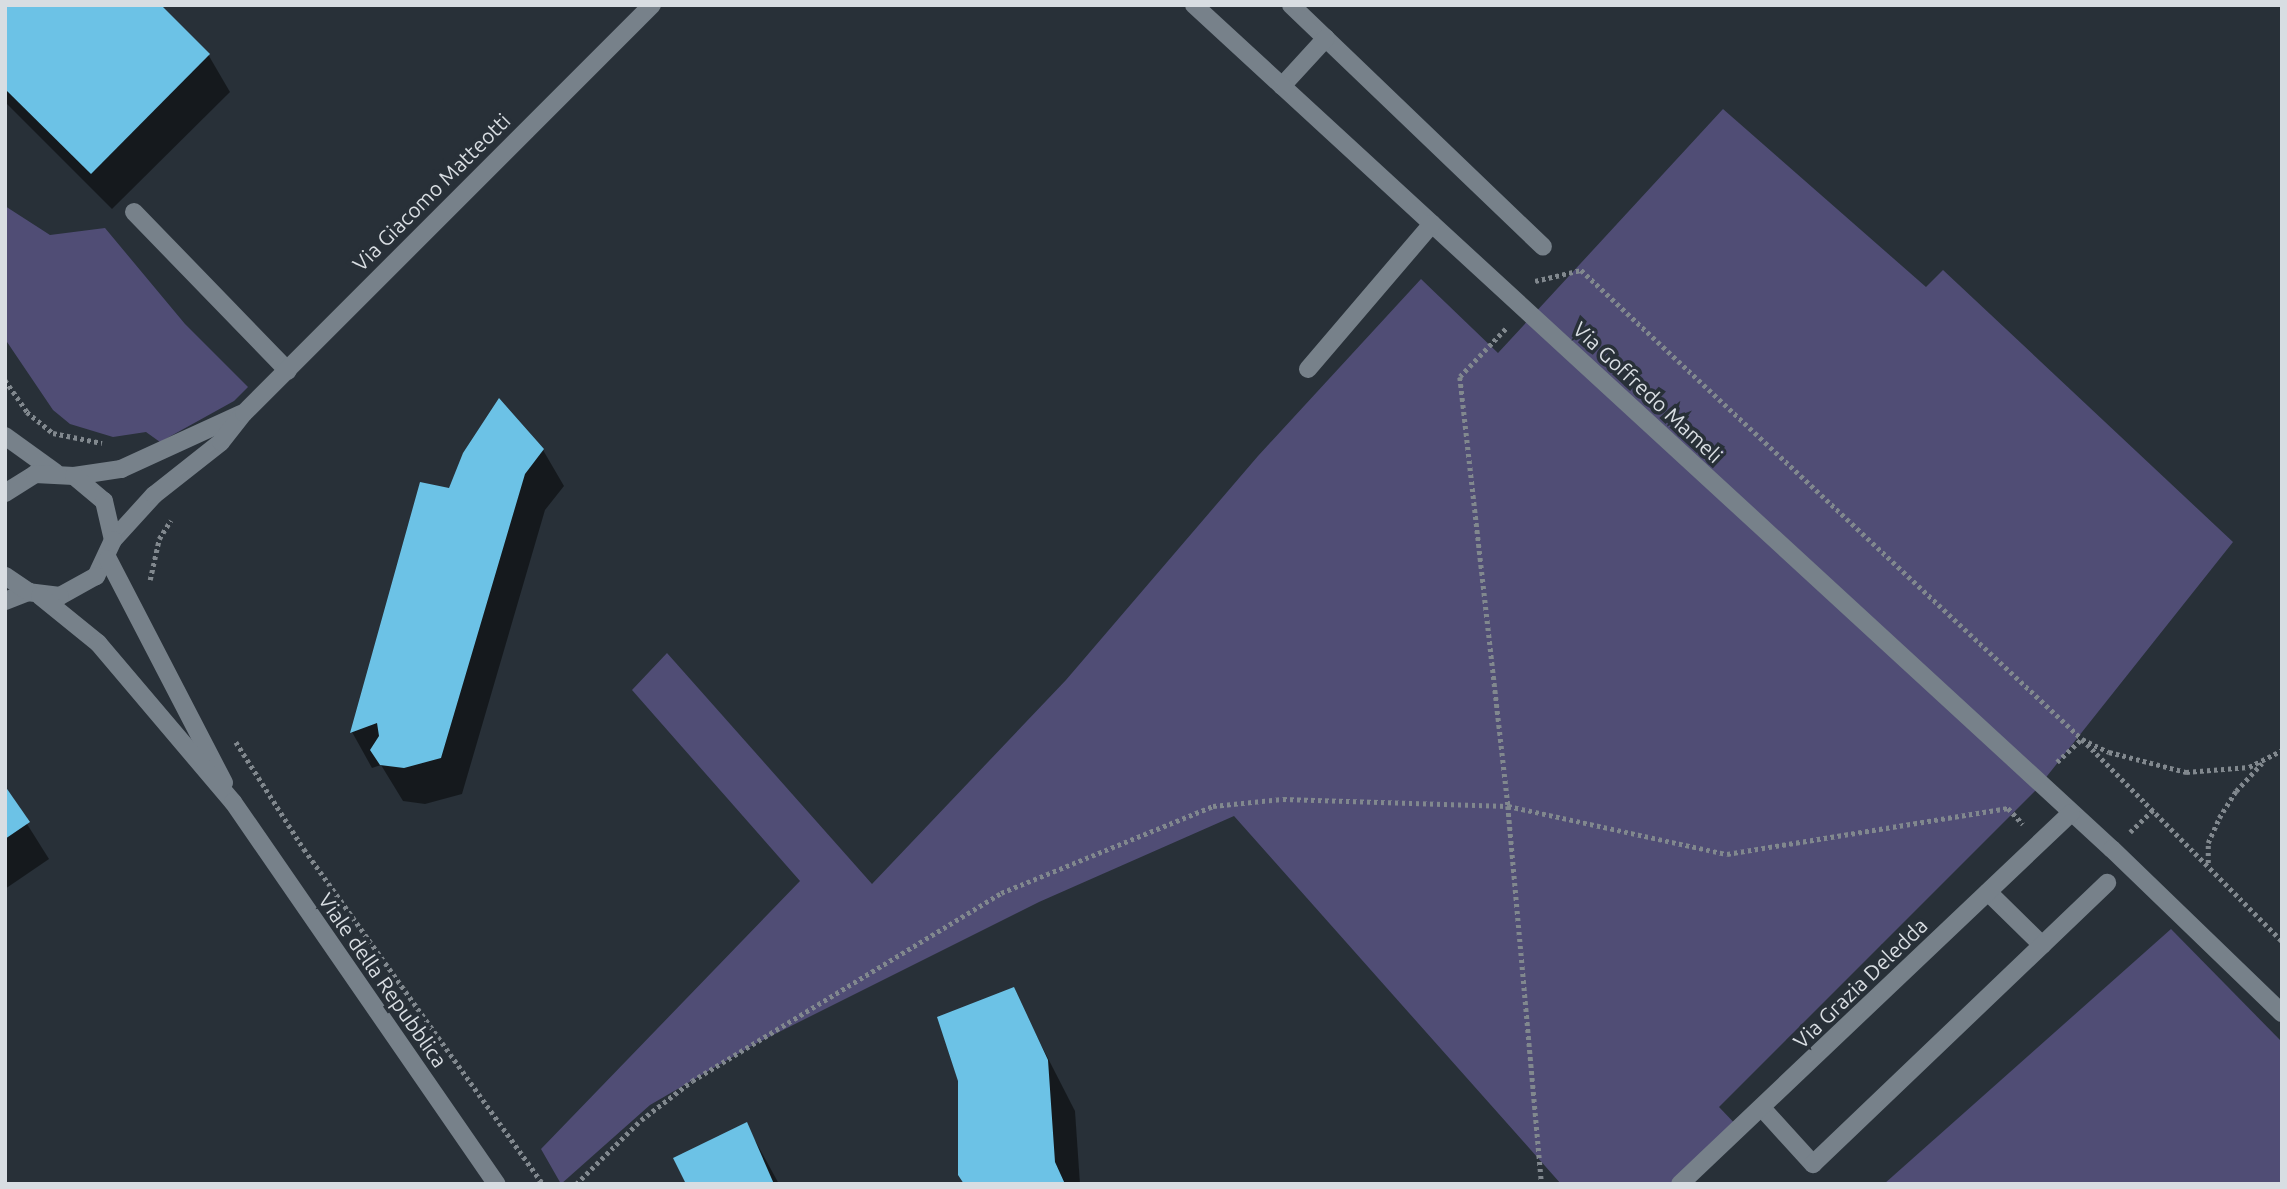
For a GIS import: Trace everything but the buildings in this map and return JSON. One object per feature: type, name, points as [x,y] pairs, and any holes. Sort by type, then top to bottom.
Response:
[{"type":"street","name":"Via Giacomo Matteotti","points":[[113,540],[162,490],[221,442],[244,413],[652,5]]},
{"type":"street","name":"Via Goffredo Mameli","points":[[1194,5],[2071,813],[2282,1013]]},
{"type":"street","points":[[1291,5],[1543,247]]},
{"type":"street","points":[[1282,86],[1326,38]]},
{"type":"street","points":[[134,212],[288,371]]},
{"type":"street","points":[[1308,369],[1432,224]]},
{"type":"street","name":"Via Giacomo Matteotti","points":[[74,476],[112,471],[244,413]]},
{"type":"street","points":[[5,436],[55,472]]},
{"type":"street","points":[[5,493],[35,474],[55,472],[74,476],[104,501],[113,540],[108,559],[80,589],[60,596],[35,594],[5,601]]},
{"type":"street","name":"Viale della Repubblica","points":[[108,559],[233,802]]},
{"type":"street","name":"Viale della Repubblica","points":[[5,576],[35,594],[99,643],[233,802],[497,1184]]},
{"type":"street","name":"Via Grazia Deledda","points":[[1680,1184],[2071,813]]},
{"type":"street","points":[[1762,1108],[1813,1164],[2107,884]]},
{"type":"street","points":[[1989,892],[2042,945]]},
{"type":"path","points":[[1542,1184],[1508,806],[1460,377],[1540,293],[1530,283],[1581,270],[2082,739],[2282,941]]},
{"type":"path","points":[[5,380],[27,412],[53,433],[110,444],[129,442],[143,459]]},
{"type":"path","points":[[155,593],[149,582],[153,559],[159,539],[175,515],[162,490]]},
{"type":"path","points":[[233,735],[304,849],[543,1184]]},
{"type":"path","points":[[2082,739],[2119,755],[2186,772],[2231,771],[2265,761]]},
{"type":"path","points":[[576,1184],[641,1120],[692,1081],[1001,893],[1213,806],[1283,799],[1508,806],[1727,854],[2008,808],[2082,739]]},
{"type":"path","points":[[2208,864],[2208,843],[2236,790],[2265,761],[2282,750]]},
{"type":"path","points":[[2008,808],[2040,842]]},
{"type":"shaded area","points":[[1723,109],[1926,287],[1943,270],[2233,542],[2036,790],[1719,1107],[1741,1130],[1681,1184],[1561,1184],[1234,816],[1039,902],[755,1044],[650,1105],[561,1184],[541,1149],[800,881],[632,690],[667,653],[872,884],[1066,680],[1258,456],[1421,279],[1498,353]]},
{"type":"shaded area","points":[[5,206],[50,235],[105,228],[185,324],[248,387],[234,401],[160,442],[146,432],[113,437],[70,424],[53,410],[5,339]]},
{"type":"shaded area","points":[[2171,929],[2282,1042],[2282,1184],[1884,1184]]}]
